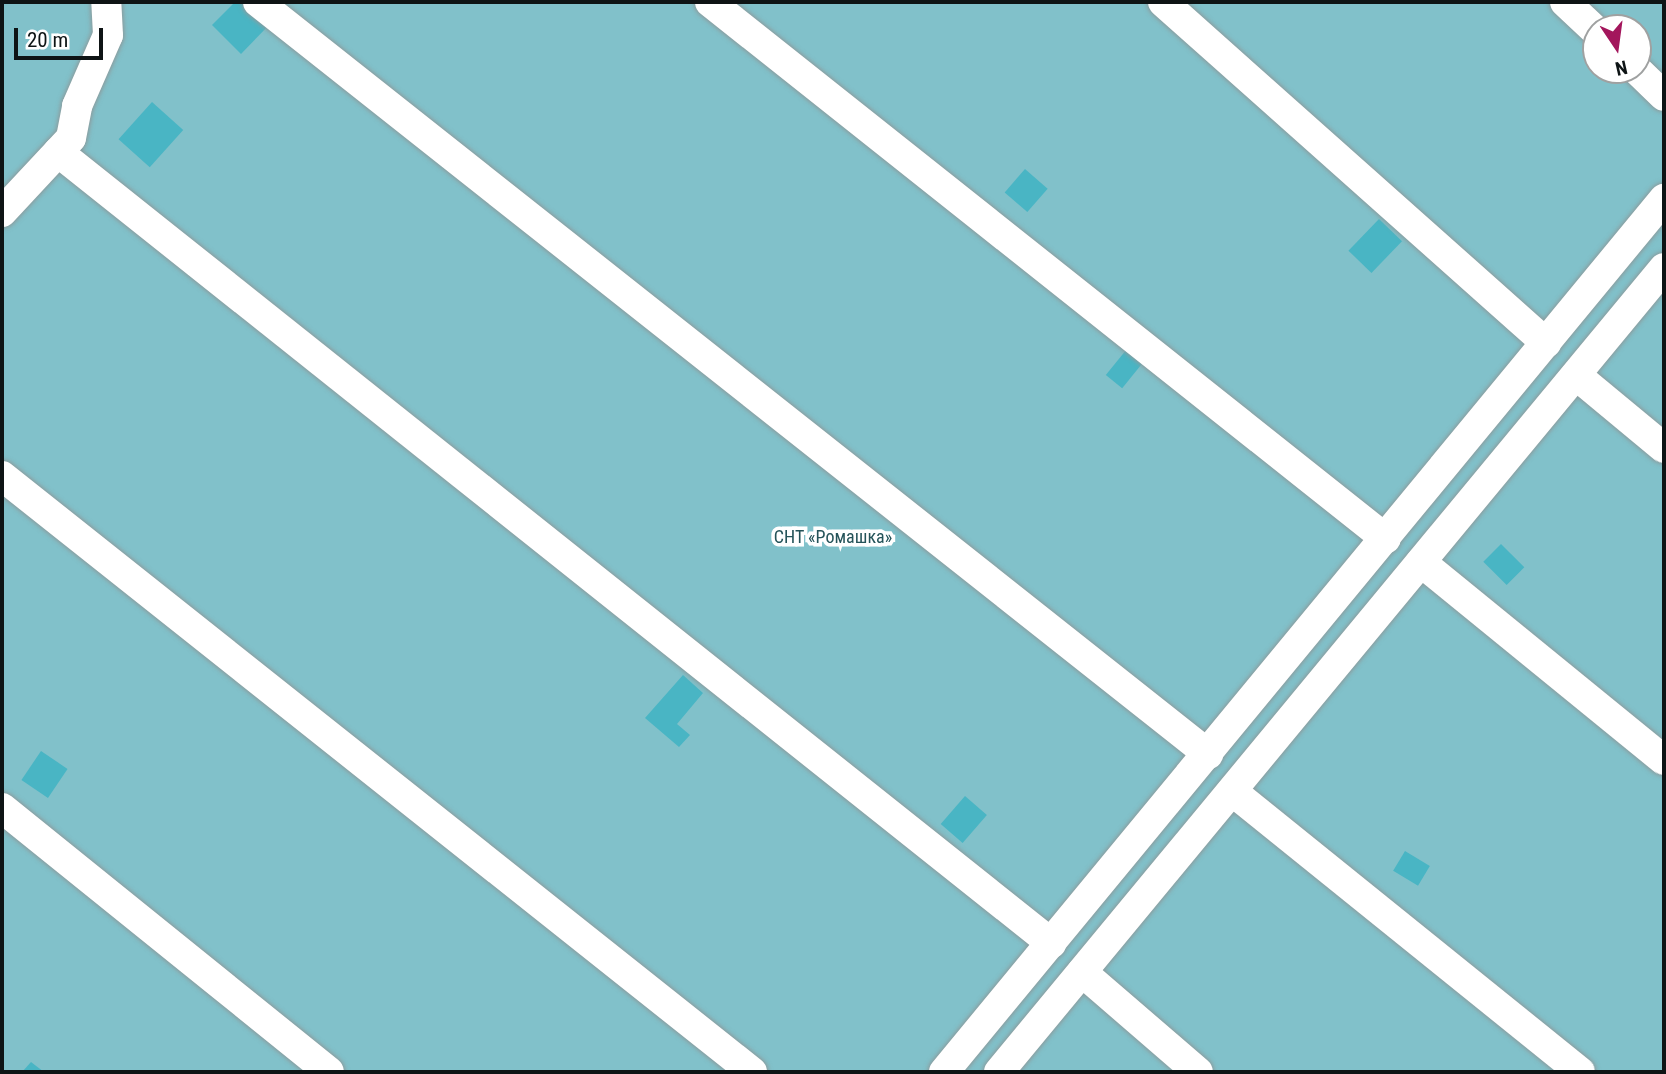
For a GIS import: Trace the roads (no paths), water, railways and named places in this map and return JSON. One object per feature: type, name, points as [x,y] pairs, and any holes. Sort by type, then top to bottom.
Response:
[{"type":"street","points":[[2,212],[71,138],[77,106],[108,35],[106,2]]},
{"type":"street","points":[[258,2],[1209,754]]},
{"type":"street","points":[[710,2],[1386,539]]},
{"type":"street","points":[[1163,2],[1546,343]]},
{"type":"street","points":[[1565,2],[1582,18]]},
{"type":"street","points":[[58,152],[1051,943]]},
{"type":"street","points":[[944,1072],[1209,754],[1664,199]]},
{"type":"street","points":[[999,1072],[1664,268]]},
{"type":"street","points":[[1576,375],[1664,448]]},
{"type":"street","points":[[2,476],[752,1072]]},
{"type":"street","points":[[1421,562],[1664,760]]},
{"type":"street","points":[[1232,791],[1580,1072]]},
{"type":"street","points":[[2,808],[329,1072]]},
{"type":"street","points":[[1082,972],[1198,1072]]},
{"type":"park label","name":"СНТ «Ромашка»","points":[[833,537]]}]
